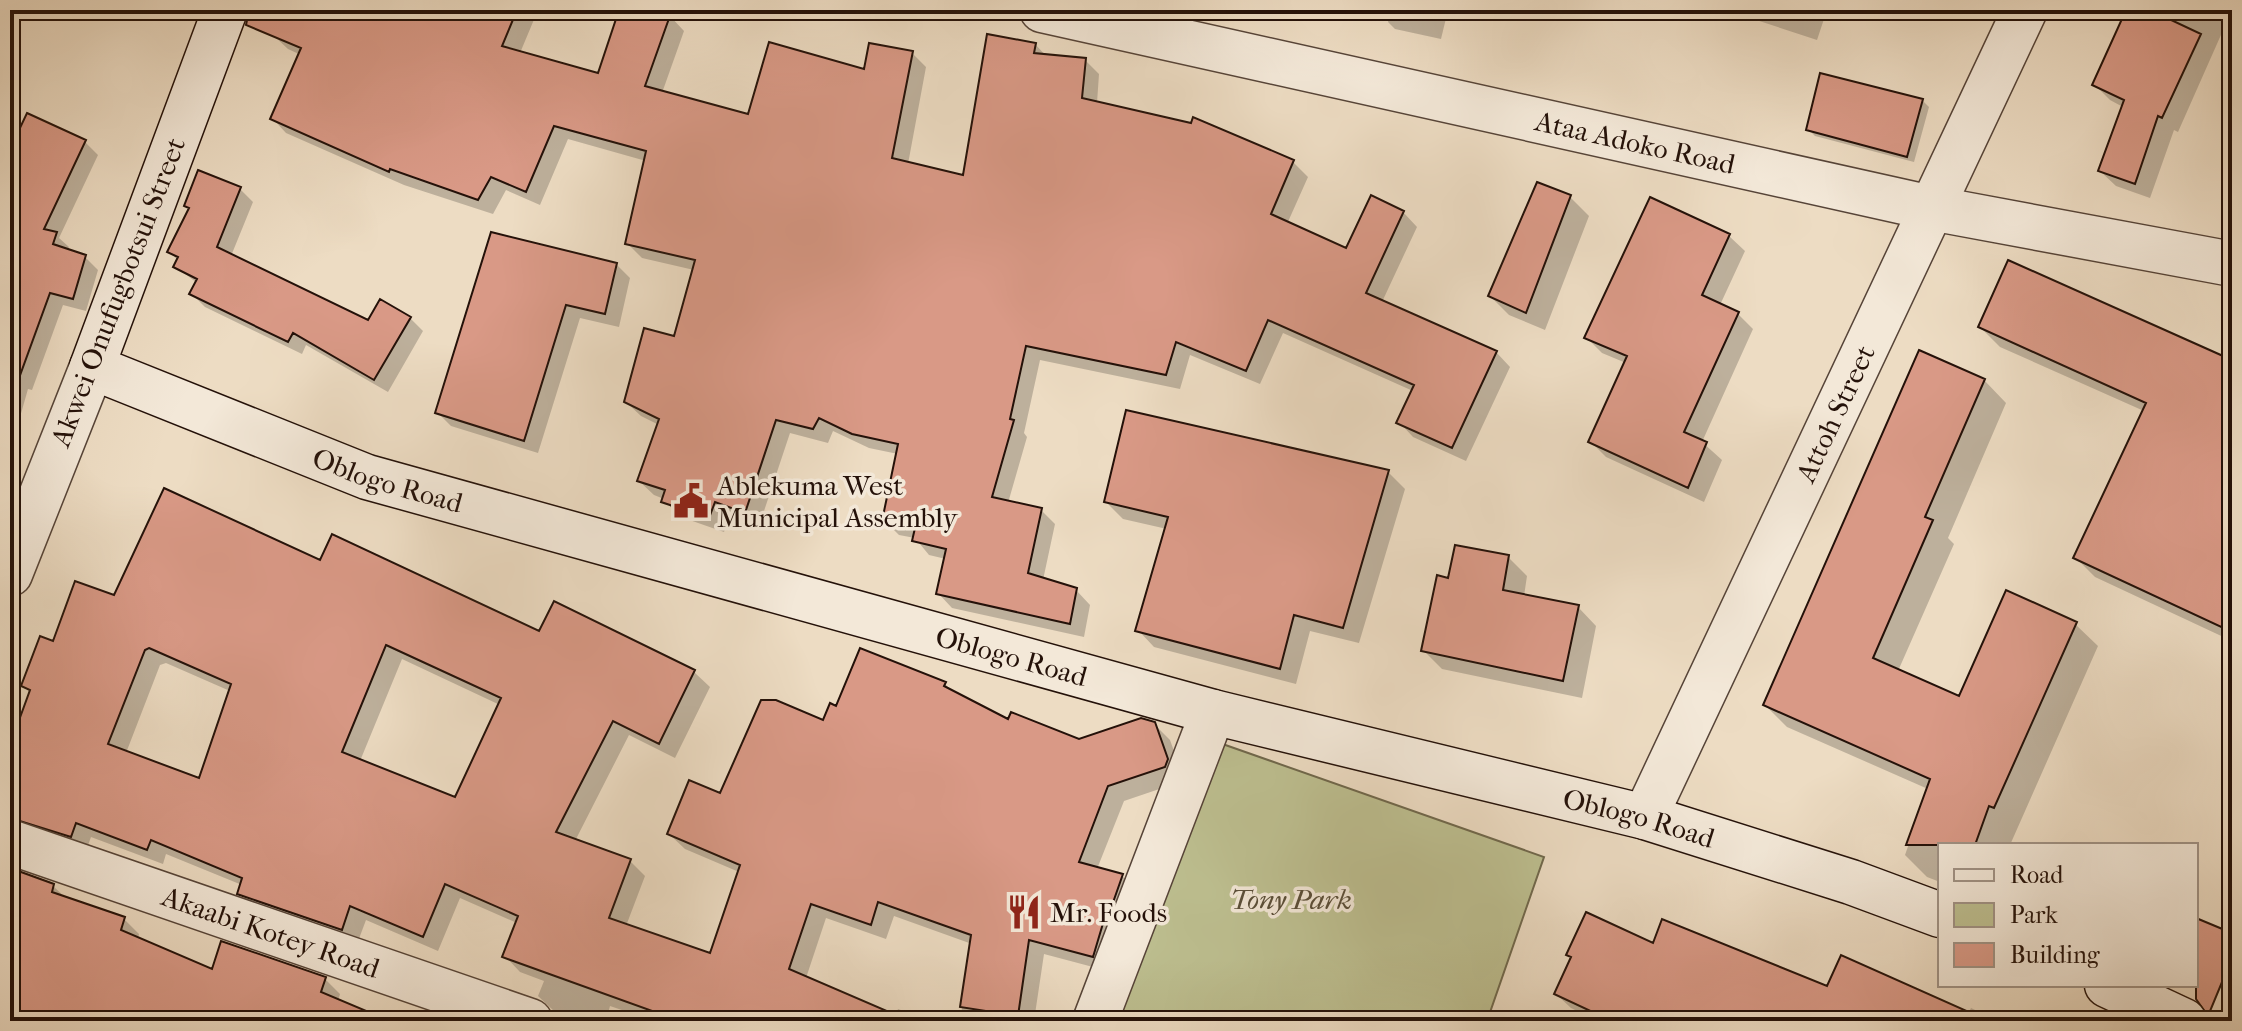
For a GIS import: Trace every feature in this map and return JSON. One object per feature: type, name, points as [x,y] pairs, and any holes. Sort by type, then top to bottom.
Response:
[{"type":"street","name":"Akwei Onufugbotsui Street","points":[[10,574],[92,367],[225,10]]},
{"type":"street","name":"Ataa Adoko Road","points":[[1042,10],[1931,208],[2232,264]]},
{"type":"street","name":"Attoh Street","points":[[1645,817],[2025,10]]},
{"type":"street","name":"Oblogo Road","points":[[92,367],[367,477],[1213,712],[1645,817],[1851,882],[1938,914]]},
{"type":"street","points":[[1095,1021],[1213,712]]},
{"type":"street","name":"Akaabi Kotey Road","points":[[10,842],[530,1021]]},
{"type":"street","points":[[2111,987],[2184,1021]]},
{"type":"green space","name":"Tony Park","points":[[1214,741],[1544,857],[1487,1021],[1117,1021]]},
{"type":"building","points":[[249,10],[517,10],[502,46],[598,73],[619,10],[672,10],[645,86],[748,114],[769,42],[864,69],[869,43],[913,51],[892,158],[963,175],[987,34],[1036,43],[1034,53],[1086,58],[1082,98],[1191,123],[1193,117],[1294,160],[1271,214],[1346,248],[1371,195],[1404,211],[1366,293],[1497,351],[1452,448],[1396,423],[1414,385],[1268,320],[1246,371],[1176,342],[1166,375],[1026,346],[1010,419],[1014,420],[992,497],[1042,508],[1028,573],[1077,588],[1070,624],[936,594],[946,549],[912,541],[915,528],[882,521],[898,444],[852,434],[819,418],[813,429],[776,420],[745,513],[715,502],[709,518],[661,502],[665,490],[637,481],[659,419],[624,402],[644,328],[674,336],[695,260],[625,244],[646,151],[554,126],[526,192],[491,177],[478,200],[390,169],[389,172],[270,119],[301,48],[246,25]]},
{"type":"building","points":[[2126,10],[2150,10],[2201,34],[2162,118],[2158,116],[2135,184],[2098,171],[2124,100],[2092,85]]},
{"type":"building","points":[[1820,73],[1923,99],[1907,157],[1806,130]]},
{"type":"building","points":[[27,113],[86,140],[44,229],[57,232],[53,244],[86,255],[73,299],[50,293],[15,389],[10,388],[10,149]]},
{"type":"building","points":[[198,170],[241,187],[217,247],[368,320],[380,299],[411,317],[374,380],[293,333],[288,342],[189,294],[197,279],[173,267],[178,257],[167,252],[189,208],[184,206]]},
{"type":"building","points":[[1537,182],[1571,195],[1526,313],[1488,296]]},
{"type":"building","points":[[1650,197],[1730,234],[1702,295],[1739,312],[1684,432],[1707,442],[1688,488],[1588,442],[1627,356],[1584,338]]},
{"type":"building","points":[[491,232],[617,263],[605,314],[566,305],[524,441],[435,413]]},
{"type":"building","points":[[2008,260],[2232,360],[2232,632],[2073,558],[2146,403],[1978,327]]},
{"type":"building","points":[[1919,350],[1985,379],[1925,517],[1933,520],[1873,658],[1959,696],[2006,590],[2077,622],[1994,808],[1989,806],[1976,843],[1906,845],[1930,779],[1763,705]]},
{"type":"building","points":[[1126,410],[1389,470],[1343,628],[1294,615],[1280,669],[1135,631],[1168,517],[1104,502]]},
{"type":"building","points":[[164,488],[320,560],[332,534],[539,631],[554,601],[695,670],[659,744],[613,721],[556,832],[631,859],[609,918],[710,953],[740,865],[667,834],[689,780],[720,793],[761,700],[776,700],[823,720],[830,703],[836,706],[860,648],[946,682],[944,686],[1008,719],[1011,712],[1079,739],[1141,718],[1155,722],[1168,759],[1165,767],[1108,786],[1079,862],[1123,874],[1110,911],[1107,910],[1093,957],[1029,940],[1018,1016],[960,1007],[971,935],[878,902],[871,925],[811,904],[789,969],[910,1021],[680,1021],[502,957],[518,916],[445,884],[423,937],[350,906],[342,930],[237,894],[242,878],[151,840],[147,850],[76,823],[71,837],[10,818],[10,745],[30,690],[21,686],[40,636],[53,641],[75,581],[114,595]],"holes":[[[386,645],[501,698],[455,797],[342,752]],[[149,648],[231,684],[199,778],[108,744],[145,650]]]},
{"type":"building","points":[[1455,545],[1509,555],[1503,590],[1579,605],[1563,681],[1421,651],[1437,575],[1448,578]]},
{"type":"building","points":[[10,868],[54,884],[52,892],[125,917],[121,930],[212,969],[221,941],[326,977],[321,992],[390,1021],[10,1021]]},
{"type":"building","points":[[1586,912],[1653,943],[1662,919],[1827,986],[1841,955],[1989,1021],[1612,1021],[1554,994],[1571,957],[1566,955]]},
{"type":"building","points":[[2198,919],[2232,933],[2232,958],[2208,1016],[2196,999]]},
{"type":"place","name":"Ablekuma West Municipal Assembly","points":[[691,501]]},
{"type":"place","name":"Mr. Foods","points":[[1024,912]]}]
